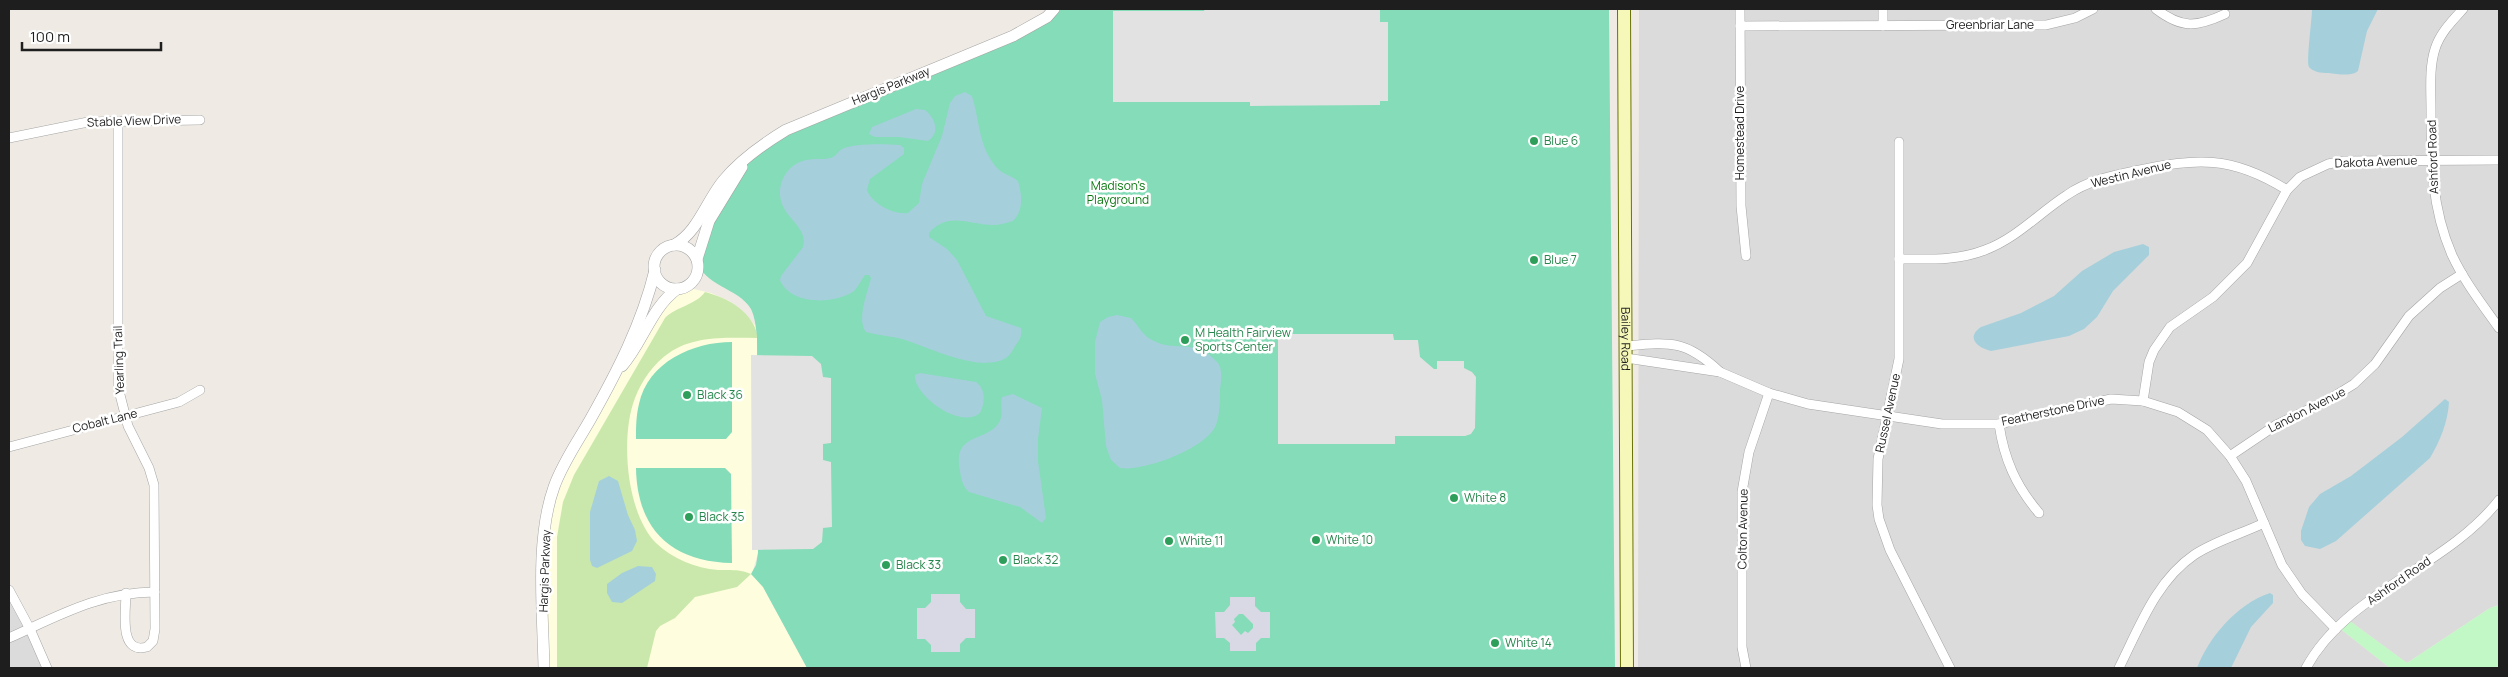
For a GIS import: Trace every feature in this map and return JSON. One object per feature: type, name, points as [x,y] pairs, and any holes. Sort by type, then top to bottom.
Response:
[{"type":"main road","name":"Bailey Road","points":[[1624,9],[1627,668]]},
{"type":"street","points":[[1037,21],[1042,9]]},
{"type":"street","name":"Hargis Parkway","points":[[697,259],[709,221],[749,157],[758,147],[786,130],[1013,36],[1037,21],[1046,18],[1054,9]]},
{"type":"street","name":"Homestead Drive","points":[[1740,9],[1741,206],[1746,256]]},
{"type":"street","points":[[1883,9],[1883,26]]},
{"type":"street","name":"Greenbriar Lane","points":[[1740,26],[2046,25],[2075,18],[2093,9]]},
{"type":"street","points":[[2156,9],[2169,19],[2192,24],[2204,23],[2225,14]]},
{"type":"street","name":"Ashford Road","points":[[2463,9],[2442,34],[2432,61],[2431,160],[2434,196],[2438,218],[2462,274],[2499,328]]},
{"type":"street","name":"Stable View Drive","points":[[9,138],[88,122],[200,120]]},
{"type":"street","name":"Yearling Trail","points":[[118,121],[117,366],[119,394],[125,416],[149,468],[154,485],[155,635],[150,645],[143,648],[131,645],[126,638],[126,593]]},
{"type":"street","name":"Russel Avenue","points":[[1899,142],[1899,358],[1876,473],[1879,519],[1890,550],[1950,668]]},
{"type":"street","name":"Hargis Parkway","points":[[674,245],[693,231],[721,183],[732,170],[749,157]]},
{"type":"street","name":"Dakota Avenue","points":[[2143,401],[2149,362],[2161,338],[2181,318],[2213,297],[2247,263],[2287,190],[2300,177],[2328,164],[2344,161],[2499,160]]},
{"type":"street","name":"Westin Avenue","points":[[1899,259],[1948,259],[1985,250],[2014,234],[2079,188],[2109,177],[2175,163],[2207,161],[2239,167],[2254,171],[2287,190]]},
{"type":"street","points":[[674,245],[688,248],[697,259],[698,272],[696,278],[685,287],[677,289],[660,282],[654,270],[654,263],[661,251],[674,245]]},
{"type":"street","name":"Hargis Parkway","points":[[544,668],[543,556],[546,520],[554,486],[618,371],[648,299],[654,270]]},
{"type":"street","name":"Landon Avenue","points":[[2230,456],[2276,425],[2328,400],[2354,384],[2375,364],[2410,316],[2440,288],[2462,274]]},
{"type":"street","name":"Hargis Parkway","points":[[618,371],[632,354],[661,302],[677,289]]},
{"type":"street","name":"Featherstone Drive","points":[[1626,352],[1678,345],[1692,349],[1703,356],[1720,372]]},
{"type":"street","name":"Featherstone Drive","points":[[1626,352],[1720,372],[1769,394],[1808,404],[1942,424],[1999,424],[2041,416],[2098,400],[2143,401],[2178,412],[2207,430],[2230,456],[2246,482],[2282,565],[2291,580],[2336,629]]},
{"type":"street","name":"Cobalt Lane","points":[[9,447],[179,402],[200,390]]},
{"type":"street","name":"Colton Avenue","points":[[1746,668],[1742,647],[1742,492],[1750,452],[1769,394]]},
{"type":"street","points":[[1999,424],[2009,466],[2022,493],[2039,513]]},
{"type":"street","name":"Ashford Road","points":[[2306,668],[2336,629],[2357,611],[2496,511],[2499,500]]},
{"type":"street","points":[[2119,668],[2155,598],[2178,568],[2211,545],[2264,523]]},
{"type":"street","points":[[9,590],[30,629],[47,668]]},
{"type":"street","points":[[9,638],[90,602],[126,593],[155,592]]},
{"type":"shaded area","points":[[1205,9],[1380,9],[1380,22],[1388,22],[1388,101],[1380,101],[1380,105],[1250,106],[1250,102],[1113,102],[1113,11],[1204,11]]},
{"type":"shaded area","points":[[1639,9],[2499,9],[2499,605],[2490,608],[2407,663],[2347,619],[2338,627],[2390,668],[1638,668]]},
{"type":"shaded area","points":[[685,287],[711,293],[729,301],[755,325],[758,342],[758,553],[752,574],[763,587],[807,668],[544,668],[543,555],[554,486],[647,330],[681,289]]},
{"type":"shaded area","points":[[1278,334],[1393,334],[1394,340],[1418,340],[1420,357],[1434,369],[1437,369],[1437,361],[1464,361],[1464,368],[1472,372],[1476,377],[1475,428],[1471,434],[1465,436],[1395,436],[1395,444],[1278,444]]},
{"type":"shaded area","points":[[751,355],[812,356],[821,364],[823,377],[831,378],[831,443],[823,444],[823,460],[831,462],[832,527],[823,528],[822,542],[813,549],[752,550]]},
{"type":"shaded area","points":[[9,590],[47,668],[9,668]]},
{"type":"shaded area","points":[[931,594],[960,594],[960,602],[966,609],[975,609],[975,638],[966,638],[960,644],[960,652],[931,652],[931,645],[925,639],[917,639],[917,608],[925,608],[931,602]]},
{"type":"shaded area","points":[[1230,597],[1255,597],[1255,606],[1261,612],[1270,612],[1270,638],[1261,638],[1256,643],[1256,651],[1230,651],[1230,643],[1224,638],[1216,638],[1215,612],[1224,612],[1230,605]],"holes":[[[1239,614],[1243,614],[1253,624],[1253,628],[1248,633],[1245,631],[1241,635],[1232,625],[1235,622],[1234,619]]]},
{"type":"green space","name":"M Health Fairview Sports Center","points":[[1054,9],[1609,9],[1615,668],[807,668],[763,587],[751,574],[756,565],[758,553],[757,336],[751,309],[738,296],[706,276],[697,259],[709,221],[758,147],[1013,36]]},
{"type":"green space","points":[[705,292],[731,302],[746,314],[756,329],[758,338],[724,338],[690,343],[669,353],[649,372],[635,398],[630,414],[627,453],[632,494],[646,530],[656,543],[670,554],[685,562],[701,567],[751,574],[737,587],[695,597],[675,618],[660,626],[656,631],[647,668],[557,668],[557,537],[563,502],[574,475],[665,318],[697,300]]},
{"type":"green space","name":"Black 36","points":[[732,342],[732,432],[726,439],[636,439],[637,413],[644,389],[662,366],[674,357],[702,346]]},
{"type":"green space","name":"Black 35","points":[[636,468],[725,468],[731,474],[732,563],[710,561],[691,556],[675,549],[662,538],[651,525],[643,508],[638,490]]},
{"type":"green space","points":[[2499,605],[2499,668],[2390,668],[2338,627],[2347,619],[2407,663],[2490,608]]},
{"type":"water","points":[[2312,9],[2378,9],[2367,31],[2358,71],[2345,75],[2317,72],[2309,67],[2308,57]]},
{"type":"water","points":[[965,92],[972,96],[980,134],[991,161],[1000,171],[1018,181],[1021,197],[1019,212],[1013,221],[1001,224],[993,225],[960,221],[944,222],[929,233],[929,237],[947,249],[957,260],[986,316],[1021,328],[1020,338],[1010,354],[996,362],[984,363],[957,358],[903,339],[866,332],[863,327],[862,313],[871,278],[869,275],[865,275],[854,291],[845,296],[824,300],[813,300],[793,294],[785,288],[780,280],[803,247],[804,241],[803,235],[785,210],[780,197],[784,176],[788,170],[800,162],[810,159],[824,159],[835,156],[847,147],[870,144],[900,145],[904,148],[904,154],[870,179],[867,190],[874,200],[884,208],[908,213],[919,203],[922,184],[942,136],[950,103],[955,96]]},
{"type":"water","points":[[916,109],[925,110],[934,121],[934,133],[928,141],[899,137],[875,137],[869,134],[872,127]]},
{"type":"water","points":[[2143,244],[2149,247],[2149,255],[2113,291],[2097,317],[2084,329],[2069,336],[1991,351],[1982,348],[1975,342],[1974,335],[1981,327],[2021,313],[2054,296],[2082,271],[2114,252]]},
{"type":"water","points":[[1117,315],[1131,318],[1146,336],[1160,344],[1201,350],[1218,363],[1221,372],[1218,419],[1209,435],[1186,451],[1172,457],[1157,463],[1130,468],[1120,468],[1111,460],[1106,446],[1102,400],[1095,374],[1095,342],[1100,322],[1108,317]]},
{"type":"water","points":[[920,373],[976,382],[982,388],[984,396],[980,413],[971,417],[961,417],[939,408],[929,400],[916,383],[915,375]]},
{"type":"water","points":[[1013,394],[1042,408],[1038,439],[1038,461],[1046,518],[1042,523],[1020,507],[969,492],[961,477],[959,459],[961,450],[965,444],[992,430],[998,424],[1001,415],[1002,397]]},
{"type":"water","points":[[2445,399],[2449,402],[2445,424],[2430,458],[2336,541],[2320,549],[2305,546],[2301,540],[2301,531],[2309,507],[2320,494],[2351,476],[2402,437]]},
{"type":"water","points":[[609,476],[618,481],[637,541],[632,551],[597,568],[592,566],[590,560],[590,512],[599,481]]},
{"type":"water","points":[[638,566],[652,567],[656,574],[655,581],[622,603],[612,602],[607,593],[607,584],[622,573]]},
{"type":"water","points":[[2270,593],[2273,595],[2273,603],[2251,627],[2231,668],[2197,668],[2209,645],[2226,623],[2246,605]]},
{"type":"place","name":"Blue 6","points":[[1534,141]]},
{"type":"place","name":"Blue 7","points":[[1534,260]]},
{"type":"place","name":"M Health Fairview Sports Center","points":[[1185,340]]},
{"type":"place","name":"Black 36","points":[[687,395]]},
{"type":"place","name":"White 8","points":[[1454,498]]},
{"type":"place","name":"Black 35","points":[[689,517]]},
{"type":"place","name":"White 10","points":[[1316,540]]},
{"type":"place","name":"White 11","points":[[1169,541]]},
{"type":"place","name":"Black 32","points":[[1003,560]]},
{"type":"place","name":"Black 33","points":[[886,565]]},
{"type":"place","name":"White 14","points":[[1495,643]]},
{"type":"park label","name":"Madison's Playground","points":[[1118,193]]}]
